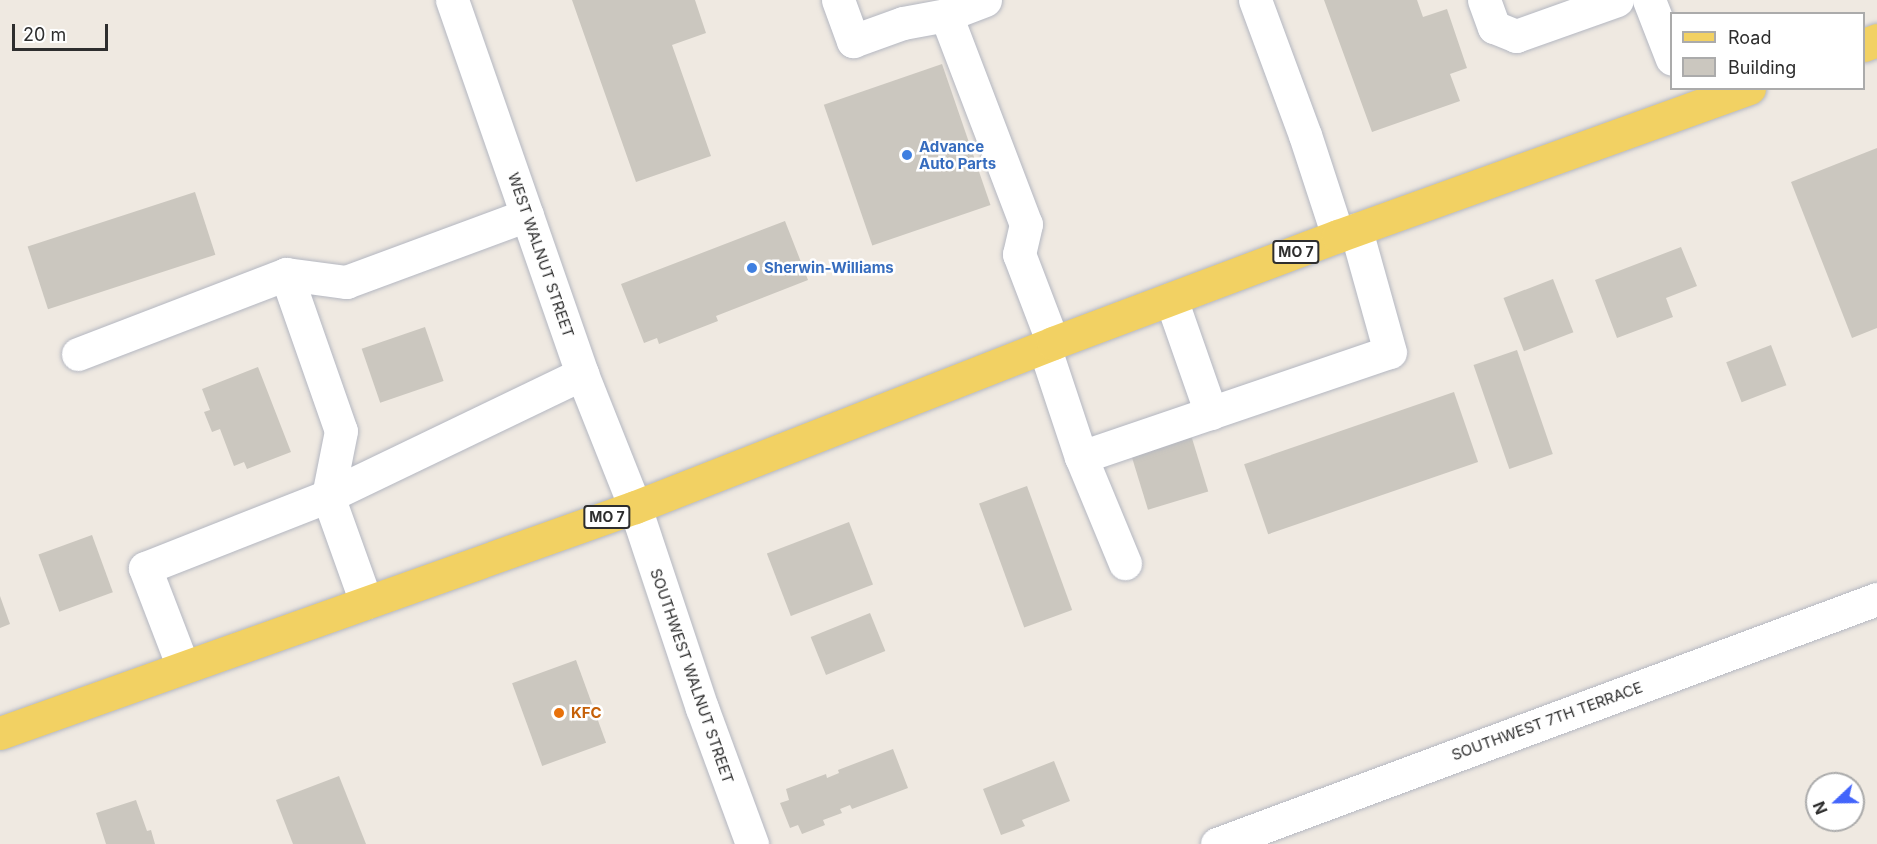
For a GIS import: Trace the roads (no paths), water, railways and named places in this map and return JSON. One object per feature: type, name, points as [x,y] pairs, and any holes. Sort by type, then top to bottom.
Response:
[{"type":"main road","name":"MO 7","points":[[0,733],[635,507],[1687,100],[1739,90]]},
{"type":"street","name":"WEST WALNUT STREET","points":[[452,0],[582,374],[635,507]]},
{"type":"street","points":[[838,0],[853,41],[903,23],[946,15],[985,0]]},
{"type":"street","points":[[1081,457],[1390,352],[1347,233],[1305,135],[1255,0]]},
{"type":"street","points":[[1484,0],[1494,27],[1516,36],[1617,0]]},
{"type":"street","points":[[1649,0],[1670,56]]},
{"type":"street","points":[[946,15],[1026,224],[1019,254],[1049,345],[1081,457],[1125,563]]},
{"type":"street","points":[[78,354],[286,274],[346,282],[527,215]]},
{"type":"street","points":[[286,274],[341,431],[327,496],[366,602]]},
{"type":"street","points":[[1171,299],[1211,413]]},
{"type":"street","points":[[183,668],[145,568],[327,496],[582,374]]},
{"type":"street","name":"SOUTHWEST WALNUT STREET","points":[[635,507],[702,708],[752,844]]},
{"type":"street","name":"SOUTHWEST 7TH TERRACE","points":[[1217,844],[1877,599]]},
{"type":"place","name":"Advance Auto Parts","points":[[907,155]]},
{"type":"place","name":"Sherwin-Williams","points":[[752,268]]},
{"type":"place","name":"KFC","points":[[559,713]]}]
